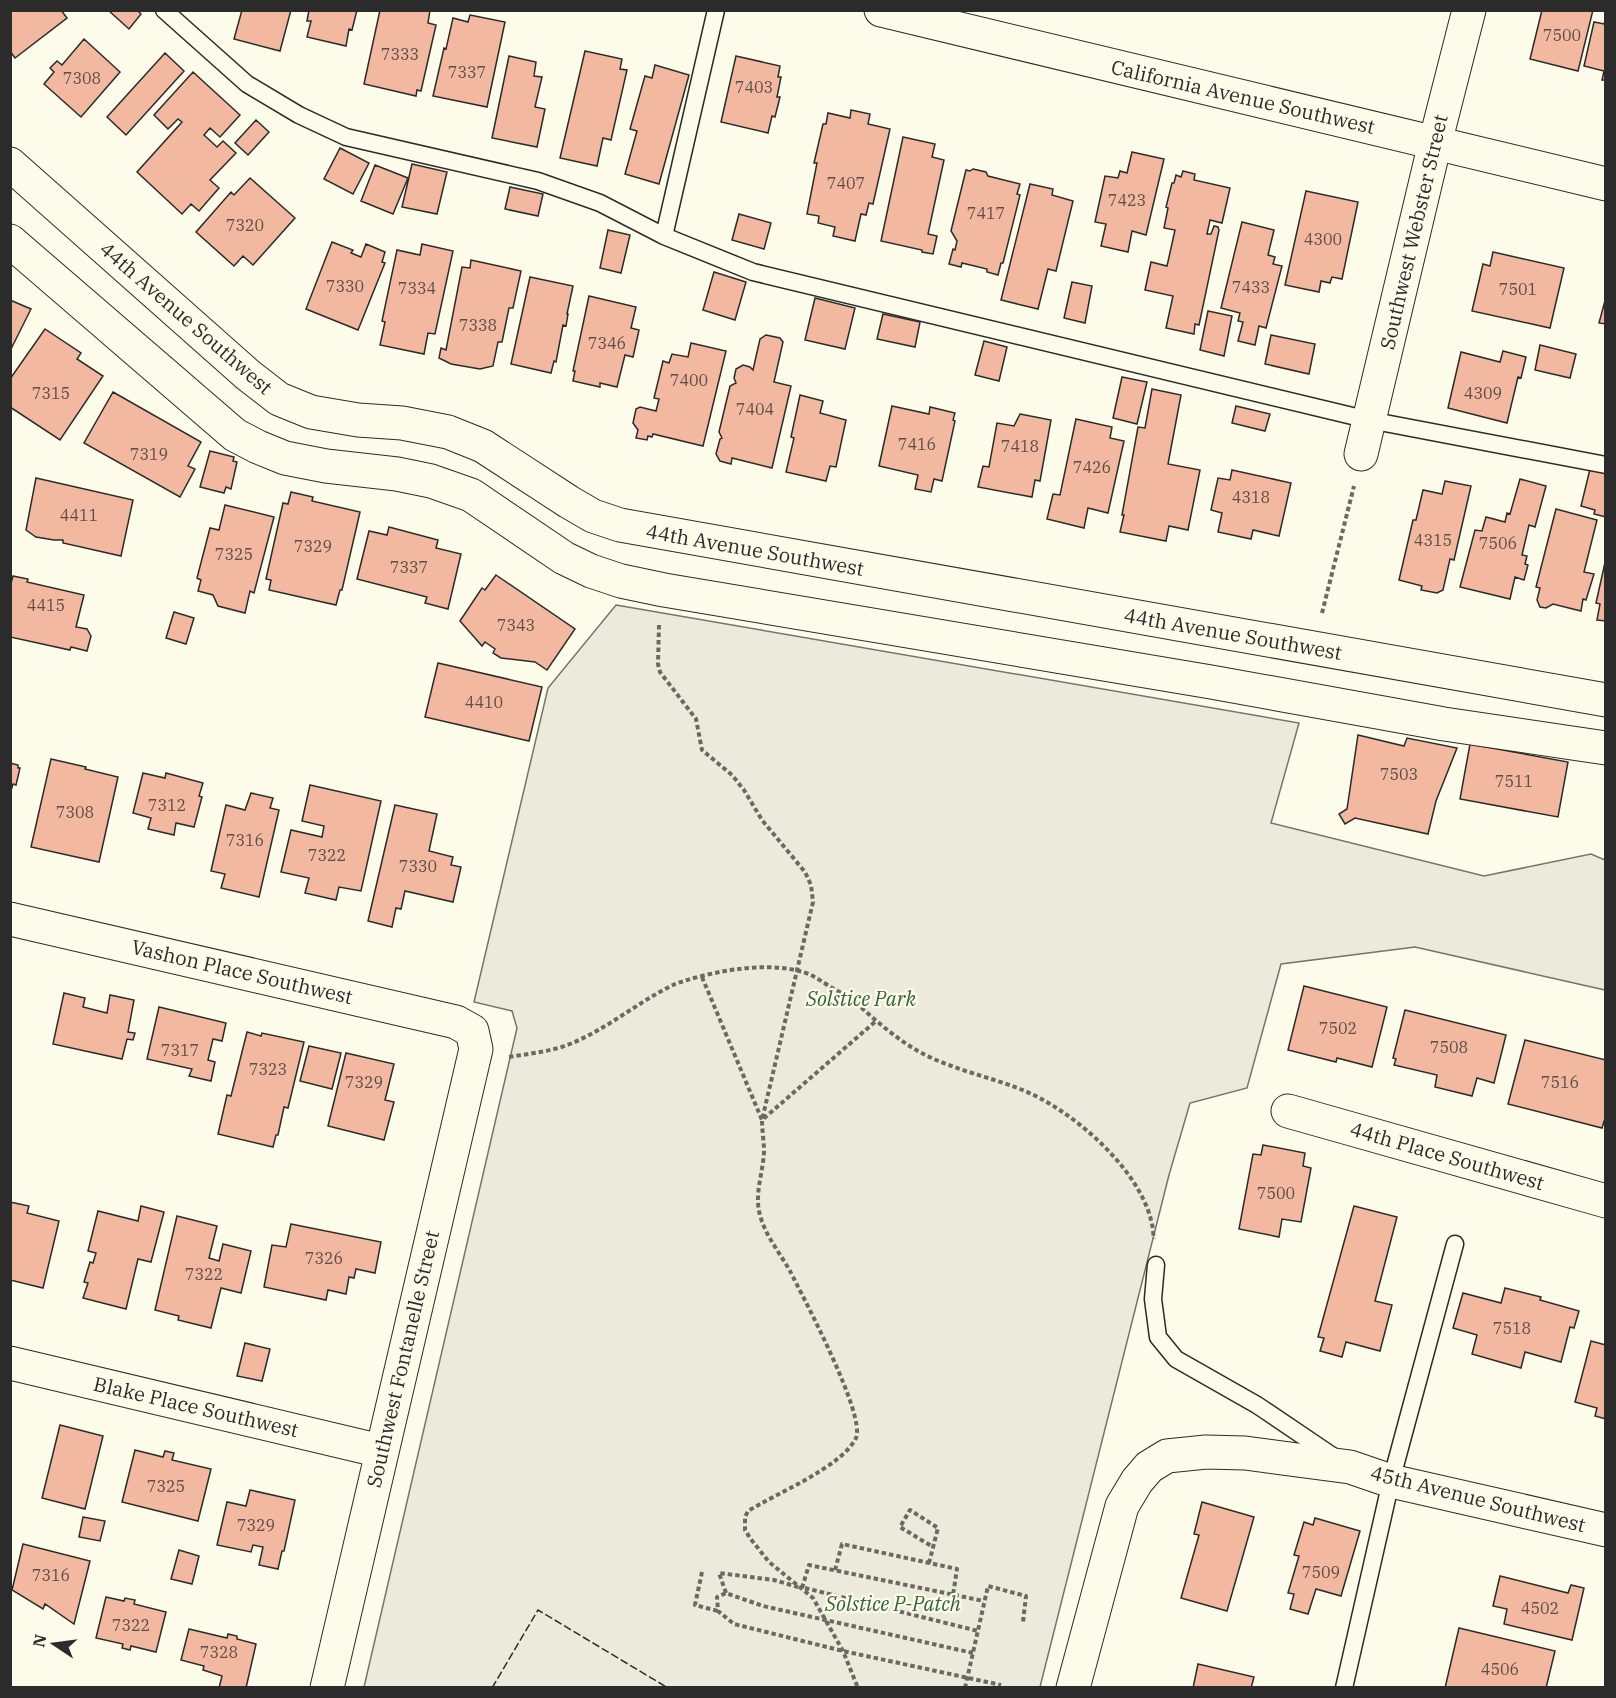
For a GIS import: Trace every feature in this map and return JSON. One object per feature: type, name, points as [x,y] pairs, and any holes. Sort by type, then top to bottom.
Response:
[{"type":"street","name":"California Avenue Southwest","points":[[881,10],[1605,184]]},
{"type":"street","name":"Southwest Webster Street","points":[[1358,468],[1469,10]]},
{"type":"street","name":"44th Avenue Southwest","points":[[10,164],[248,375],[279,399],[311,412],[358,420],[402,423],[448,432],[483,446],[593,516],[620,525],[1605,700]]},
{"type":"street","points":[[10,241],[236,435],[285,458],[326,466],[397,474],[431,481],[471,495],[564,558],[591,571],[621,581],[1444,724],[1605,748]]},
{"type":"street","name":"Vashon Place Southwest","points":[[10,919],[456,1022],[472,1031]]},
{"type":"street","name":"Southwest Fontanelle Street","points":[[327,1688],[476,1049],[472,1031]]},
{"type":"street","name":"44th Place Southwest","points":[[1288,1111],[1605,1201]]},
{"type":"street","name":"Blake Place Southwest","points":[[10,1363],[381,1450]]},
{"type":"street","name":"45th Avenue Southwest","points":[[1073,1688],[1122,1506],[1137,1481],[1149,1467],[1167,1456],[1206,1452],[1245,1453],[1350,1467],[1391,1481],[1605,1530]]},
{"type":"lane","points":[[164,10],[247,84],[299,115],[346,137],[538,181],[600,203],[664,236],[753,272],[1369,420],[1605,465]]},
{"type":"lane","points":[[664,236],[716,10]]},
{"type":"lane","points":[[1344,1688],[1391,1481],[1455,1244]]},
{"type":"lane","name":"45th Avenue Southwest","points":[[1156,1265],[1153,1299],[1158,1337],[1176,1359],[1257,1405],[1350,1467]]},
{"type":"path","points":[[1321,617],[1358,468]]},
{"type":"path","points":[[659,633],[660,672],[696,719],[702,750],[732,775],[762,820],[805,872],[811,885],[813,902],[762,1120],[764,1153],[758,1203],[763,1224],[812,1314],[848,1394],[857,1427],[857,1436],[842,1455],[818,1473],[748,1511],[745,1517],[745,1530],[780,1572],[813,1598],[843,1651],[858,1688]]},
{"type":"path","points":[[505,1058],[545,1052],[578,1041],[675,984],[740,969],[796,970],[812,975],[851,999],[876,1021],[917,1051],[947,1064],[1023,1090],[1058,1108],[1083,1126],[1118,1162],[1139,1192],[1151,1220],[1156,1265]]},
{"type":"path","points":[[702,977],[762,1120]]},
{"type":"path","points":[[762,1120],[876,1021]]},
{"type":"path","points":[[930,1563],[938,1528],[910,1510],[900,1527],[933,1547]]},
{"type":"path","points":[[835,1570],[842,1544],[957,1569],[953,1595]]},
{"type":"path","points":[[802,1588],[809,1565],[984,1601]]},
{"type":"path","points":[[702,1572],[695,1605],[718,1611],[735,1624],[843,1651],[1001,1685]]},
{"type":"path","points":[[726,1593],[719,1573],[774,1580],[978,1631]]},
{"type":"path","points":[[964,1688],[988,1586],[1026,1596],[1023,1622]]},
{"type":"path","points":[[718,1611],[717,1597],[726,1593],[763,1606],[973,1653]]},
{"type":"green space","name":"Solstice Park","points":[[616,605],[1299,723],[1271,823],[1484,876],[1591,854],[1605,860],[1605,990],[1415,947],[1281,964],[1247,1088],[1190,1103],[1169,1175],[1040,1687],[364,1687],[517,1028],[512,1011],[474,1002],[548,688]]},
{"type":"building","points":[[10,10],[61,10],[67,18],[15,58],[10,51]]},
{"type":"building","points":[[108,10],[137,10],[141,14],[129,29]]},
{"type":"building","points":[[242,10],[291,10],[280,51],[234,39]]},
{"type":"building","points":[[309,10],[357,10],[352,30],[349,29],[346,46],[307,37],[311,21],[307,21]]},
{"type":"building","points":[[380,10],[430,10],[428,23],[436,25],[421,91],[417,90],[416,96],[364,84]]},
{"type":"building","points":[[1542,10],[1593,10],[1578,71],[1530,59]]},
{"type":"building","points":[[470,15],[505,22],[487,107],[433,96],[453,18],[468,22]]},
{"type":"building","points":[[1606,18],[1606,80],[1602,80],[1604,71],[1584,66],[1594,22],[1604,24]]},
{"type":"building","points":[[84,39],[120,72],[81,117],[44,84],[54,72],[50,68],[57,61],[62,65]]},
{"type":"building","points":[[585,51],[622,59],[620,69],[627,70],[611,140],[603,138],[597,166],[560,158]]},
{"type":"building","points":[[165,53],[184,71],[126,135],[107,117]]},
{"type":"building","points":[[509,56],[536,62],[534,76],[542,77],[535,107],[545,109],[537,147],[492,138]]},
{"type":"building","points":[[736,56],[780,66],[778,77],[781,77],[777,97],[780,97],[768,133],[721,122]]},
{"type":"building","points":[[655,65],[689,75],[659,184],[625,174],[637,131],[630,129],[645,76],[652,78]]},
{"type":"building","points":[[193,72],[240,115],[220,137],[210,128],[204,135],[217,147],[223,141],[236,153],[210,180],[219,188],[199,211],[191,204],[182,214],[137,172],[182,122],[178,119],[168,129],[154,115]]},
{"type":"building","points":[[851,110],[870,114],[868,124],[890,129],[873,204],[869,203],[866,215],[861,214],[855,241],[833,236],[835,227],[818,223],[819,216],[807,214],[817,163],[814,163],[823,124],[826,124],[828,113],[850,118]]},
{"type":"building","points":[[256,120],[269,132],[248,155],[235,143]]},
{"type":"building","points":[[903,137],[935,144],[932,157],[944,160],[928,234],[937,236],[933,254],[881,241]]},
{"type":"building","points":[[340,148],[369,163],[353,194],[324,179]]},
{"type":"building","points":[[1132,152],[1164,159],[1146,235],[1132,231],[1128,252],[1101,246],[1106,224],[1095,222],[1105,176],[1118,178],[1120,171],[1127,173]]},
{"type":"building","points":[[412,164],[447,172],[437,214],[402,207]]},
{"type":"building","points":[[375,165],[408,178],[393,214],[361,201]]},
{"type":"building","points":[[966,170],[986,172],[988,176],[1020,184],[1017,194],[1020,195],[998,275],[987,272],[987,269],[962,263],[961,267],[949,264],[957,241],[951,231]]},
{"type":"building","points":[[1183,171],[1195,174],[1194,180],[1230,188],[1222,223],[1210,220],[1207,234],[1211,234],[1214,226],[1219,230],[1199,325],[1195,324],[1194,334],[1166,328],[1173,296],[1145,290],[1151,262],[1167,266],[1175,230],[1164,228],[1168,208],[1166,207],[1172,183],[1176,175],[1181,177]]},
{"type":"building","points":[[250,178],[295,218],[253,265],[243,256],[234,266],[196,232],[231,192],[234,195]]},
{"type":"building","points":[[1030,184],[1053,189],[1052,195],[1073,201],[1056,271],[1048,269],[1038,309],[1001,300]]},
{"type":"building","points":[[510,187],[543,194],[538,216],[505,209]]},
{"type":"building","points":[[1306,191],[1358,202],[1342,279],[1332,277],[1330,283],[1321,281],[1319,292],[1285,285]]},
{"type":"building","points":[[739,214],[771,223],[764,249],[732,240]]},
{"type":"building","points":[[1242,222],[1274,230],[1268,255],[1275,257],[1273,264],[1282,266],[1266,328],[1259,326],[1255,345],[1238,341],[1243,322],[1238,321],[1240,313],[1221,308]]},
{"type":"building","points":[[608,230],[630,235],[621,273],[600,268]]},
{"type":"building","points":[[332,242],[353,250],[351,253],[361,257],[366,244],[385,252],[382,262],[385,263],[358,330],[306,309]]},
{"type":"building","points":[[422,244],[453,251],[435,334],[428,333],[424,354],[380,345],[385,322],[382,321],[397,250],[420,255]]},
{"type":"building","points":[[1493,252],[1564,268],[1550,328],[1472,311],[1483,264],[1490,266]]},
{"type":"building","points":[[471,260],[521,271],[513,308],[509,308],[502,342],[498,342],[493,366],[480,369],[451,364],[439,358],[441,348],[446,350],[462,267],[470,268]]},
{"type":"building","points":[[714,272],[746,282],[735,320],[703,310]]},
{"type":"building","points":[[530,277],[573,286],[566,326],[563,325],[556,362],[554,361],[551,373],[511,364]]},
{"type":"building","points":[[1072,282],[1092,286],[1085,323],[1064,318]]},
{"type":"building","points":[[589,296],[636,307],[631,328],[639,330],[633,357],[625,355],[617,387],[600,383],[600,387],[573,381],[575,371],[573,371]]},
{"type":"building","points":[[1606,297],[1606,324],[1599,323]]},
{"type":"building","points":[[815,298],[855,308],[845,349],[805,340]]},
{"type":"building","points":[[10,300],[31,309],[10,351]]},
{"type":"building","points":[[1208,311],[1232,316],[1224,356],[1200,350]]},
{"type":"building","points":[[883,314],[920,322],[915,347],[877,339]]},
{"type":"building","points":[[45,329],[81,353],[77,359],[103,376],[60,440],[10,407],[10,379]]},
{"type":"building","points":[[766,335],[780,338],[783,342],[774,382],[791,386],[772,468],[732,458],[731,464],[720,461],[716,454],[722,438],[719,432],[730,386],[736,383],[734,378],[736,369],[743,365],[753,370],[760,339]]},
{"type":"building","points":[[1271,335],[1315,344],[1309,374],[1265,364]]},
{"type":"building","points":[[984,341],[1007,347],[999,381],[975,375]]},
{"type":"building","points":[[691,343],[726,351],[703,446],[653,434],[652,437],[648,436],[647,440],[636,438],[638,430],[633,423],[636,409],[640,407],[656,411],[659,399],[654,398],[663,361],[669,363],[672,354],[688,357]]},
{"type":"building","points":[[1540,345],[1576,354],[1570,378],[1535,370]]},
{"type":"building","points":[[1503,351],[1526,357],[1521,378],[1518,377],[1507,423],[1448,408],[1461,352],[1500,362]]},
{"type":"building","points":[[1122,377],[1147,382],[1137,424],[1113,418]]},
{"type":"building","points":[[1152,389],[1181,395],[1168,464],[1200,470],[1188,530],[1169,526],[1166,541],[1120,532],[1138,427],[1145,428]]},
{"type":"building","points":[[113,392],[201,442],[188,466],[195,469],[180,497],[84,443]]},
{"type":"building","points":[[800,395],[823,401],[820,413],[846,420],[836,467],[830,466],[826,481],[786,472]]},
{"type":"building","points":[[892,406],[929,414],[930,407],[955,413],[942,481],[934,479],[931,492],[915,489],[918,475],[879,466]]},
{"type":"building","points":[[1236,406],[1270,414],[1265,431],[1232,423]]},
{"type":"building","points":[[1020,414],[1051,420],[1040,481],[1035,480],[1032,497],[978,487],[983,466],[989,467],[997,423],[1014,426]]},
{"type":"building","points":[[1076,419],[1112,427],[1110,438],[1124,441],[1108,513],[1088,508],[1084,528],[1047,519],[1053,494],[1060,495]]},
{"type":"building","points":[[210,451],[234,457],[233,461],[237,462],[231,489],[226,487],[224,493],[200,487]]},
{"type":"building","points":[[1590,469],[1606,472],[1606,517],[1594,514],[1595,510],[1581,506]]},
{"type":"building","points":[[1232,470],[1291,483],[1279,536],[1253,530],[1251,539],[1218,532],[1222,513],[1211,510],[1218,478],[1230,480]]},
{"type":"building","points":[[36,478],[133,500],[121,556],[63,543],[63,540],[36,537],[26,530]]},
{"type":"building","points":[[1520,479],[1546,486],[1535,527],[1529,525],[1522,555],[1527,556],[1525,564],[1528,565],[1524,580],[1515,577],[1510,599],[1460,587],[1475,530],[1482,531],[1486,517],[1505,522],[1507,513],[1510,514]]},
{"type":"building","points":[[1445,481],[1471,486],[1454,560],[1450,559],[1443,590],[1437,593],[1421,590],[1422,586],[1399,580],[1413,520],[1416,520],[1423,490],[1442,494]]},
{"type":"building","points":[[291,492],[313,497],[312,501],[360,512],[342,590],[340,590],[336,605],[269,590],[271,580],[266,579],[283,503],[288,504]]},
{"type":"building","points":[[225,505],[274,517],[254,593],[250,591],[245,613],[218,606],[213,595],[198,591],[201,580],[197,578],[210,528],[219,530]]},
{"type":"building","points":[[1556,509],[1597,520],[1584,572],[1594,574],[1586,600],[1583,599],[1581,611],[1553,604],[1546,608],[1540,607],[1537,600],[1540,588],[1536,587]]},
{"type":"building","points":[[389,527],[438,540],[436,548],[461,554],[448,609],[425,603],[427,597],[357,579],[369,531],[387,535]]},
{"type":"building","points":[[1606,558],[1606,621],[1597,620],[1600,604],[1596,603]]},
{"type":"building","points":[[496,575],[575,629],[547,670],[535,662],[501,658],[493,653],[495,649],[485,642],[482,646],[460,621],[482,588],[485,590]]},
{"type":"building","points":[[13,576],[28,579],[27,582],[84,595],[76,627],[87,629],[91,636],[87,651],[71,647],[70,650],[10,637],[10,587]]},
{"type":"building","points":[[174,612],[194,618],[186,644],[166,638]]},
{"type":"building","points":[[438,663],[542,687],[529,741],[425,717]]},
{"type":"building","points":[[1358,735],[1404,746],[1407,738],[1457,748],[1436,801],[1428,834],[1355,818],[1345,824],[1339,814],[1347,809]]},
{"type":"building","points":[[1470,744],[1568,762],[1558,817],[1460,799]]},
{"type":"building","points":[[51,759],[118,777],[99,862],[31,847]]},
{"type":"building","points":[[10,763],[20,768],[16,785],[13,784],[10,794]]},
{"type":"building","points":[[143,773],[165,778],[166,773],[203,783],[199,796],[202,797],[194,827],[176,823],[174,835],[148,829],[151,818],[133,813]]},
{"type":"building","points":[[310,785],[381,801],[361,891],[339,887],[336,900],[305,893],[309,878],[281,872],[291,830],[322,837],[324,826],[302,821]]},
{"type":"building","points":[[251,793],[273,798],[270,808],[279,810],[259,897],[221,888],[225,874],[211,871],[226,805],[245,810]]},
{"type":"building","points":[[395,805],[437,814],[429,851],[453,857],[451,865],[461,867],[453,902],[405,891],[401,909],[396,908],[392,927],[368,921]]},
{"type":"building","points":[[1304,986],[1387,1007],[1372,1067],[1337,1058],[1336,1062],[1288,1050]]},
{"type":"building","points":[[64,993],[85,998],[83,1007],[107,1013],[110,995],[134,1000],[128,1032],[135,1033],[133,1040],[127,1039],[122,1059],[53,1044]]},
{"type":"building","points":[[159,1007],[226,1023],[222,1041],[213,1039],[208,1060],[215,1062],[211,1081],[189,1076],[192,1069],[147,1059]]},
{"type":"building","points":[[1405,1010],[1506,1035],[1494,1083],[1477,1078],[1472,1096],[1435,1087],[1437,1075],[1394,1065],[1396,1059],[1393,1058]]},
{"type":"building","points":[[247,1032],[304,1042],[288,1108],[284,1107],[273,1147],[218,1134],[227,1095],[231,1096]]},
{"type":"building","points":[[1525,1040],[1606,1060],[1606,1115],[1602,1128],[1508,1104]]},
{"type":"building","points":[[309,1046],[341,1053],[332,1089],[300,1081]]},
{"type":"building","points":[[346,1053],[394,1064],[385,1100],[394,1102],[384,1140],[328,1126]]},
{"type":"building","points":[[1263,1145],[1305,1153],[1303,1166],[1311,1168],[1301,1222],[1282,1219],[1279,1237],[1239,1229],[1253,1154],[1261,1155]]},
{"type":"building","points":[[10,1202],[29,1206],[27,1213],[59,1221],[43,1288],[10,1280]]},
{"type":"building","points":[[141,1206],[164,1212],[151,1262],[138,1259],[126,1309],[83,1298],[88,1283],[84,1282],[90,1262],[93,1263],[96,1253],[88,1251],[98,1211],[138,1221]]},
{"type":"building","points":[[1354,1206],[1397,1217],[1375,1301],[1392,1305],[1380,1351],[1346,1342],[1342,1357],[1320,1351],[1324,1338],[1318,1337]]},
{"type":"building","points":[[177,1216],[217,1226],[209,1258],[219,1261],[223,1244],[251,1251],[241,1293],[221,1288],[211,1328],[178,1320],[179,1316],[155,1310]]},
{"type":"building","points":[[291,1224],[381,1242],[375,1273],[356,1269],[354,1278],[349,1277],[346,1294],[328,1290],[326,1300],[264,1287],[272,1245],[286,1247]]},
{"type":"building","points":[[1505,1288],[1541,1297],[1540,1300],[1579,1311],[1574,1328],[1570,1327],[1561,1362],[1525,1352],[1521,1368],[1472,1354],[1477,1335],[1453,1328],[1463,1293],[1501,1303]]},
{"type":"building","points":[[1591,1341],[1606,1345],[1606,1419],[1595,1416],[1597,1408],[1575,1402]]},
{"type":"building","points":[[245,1343],[270,1349],[262,1381],[237,1376]]},
{"type":"building","points":[[60,1425],[103,1436],[85,1509],[42,1498]]},
{"type":"building","points":[[135,1450],[163,1457],[165,1451],[174,1453],[172,1460],[211,1469],[198,1521],[122,1502]]},
{"type":"building","points":[[250,1490],[295,1500],[278,1569],[259,1565],[263,1547],[253,1545],[251,1552],[217,1545],[227,1502],[246,1506]]},
{"type":"building","points":[[1202,1502],[1254,1517],[1227,1611],[1181,1598],[1199,1535],[1194,1534]]},
{"type":"building","points":[[83,1517],[105,1521],[100,1541],[79,1537]]},
{"type":"building","points":[[1315,1518],[1360,1531],[1341,1596],[1316,1589],[1308,1614],[1290,1609],[1294,1594],[1288,1593],[1299,1556],[1294,1555],[1304,1522],[1313,1525]]},
{"type":"building","points":[[23,1544],[90,1561],[74,1624],[45,1604],[43,1609],[12,1590]]},
{"type":"building","points":[[179,1550],[199,1556],[192,1584],[171,1579]]},
{"type":"building","points":[[1500,1576],[1568,1593],[1571,1585],[1584,1588],[1572,1640],[1504,1624],[1507,1609],[1493,1606]]},
{"type":"building","points":[[106,1597],[124,1601],[125,1598],[135,1600],[134,1604],[166,1612],[156,1652],[131,1646],[130,1650],[122,1648],[123,1644],[96,1638]]},
{"type":"building","points":[[1459,1628],[1555,1651],[1546,1688],[1445,1688]]},
{"type":"building","points":[[189,1629],[227,1638],[228,1634],[237,1636],[237,1639],[256,1644],[246,1688],[219,1688],[222,1676],[203,1670],[204,1666],[181,1660]]},
{"type":"building","points":[[1198,1664],[1254,1677],[1251,1688],[1193,1688]]},
{"type":"fence","points":[[492,1688],[538,1610],[668,1688]]},
{"type":"park label","name":"Solstice P-Patch","points":[[893,1604]]}]
